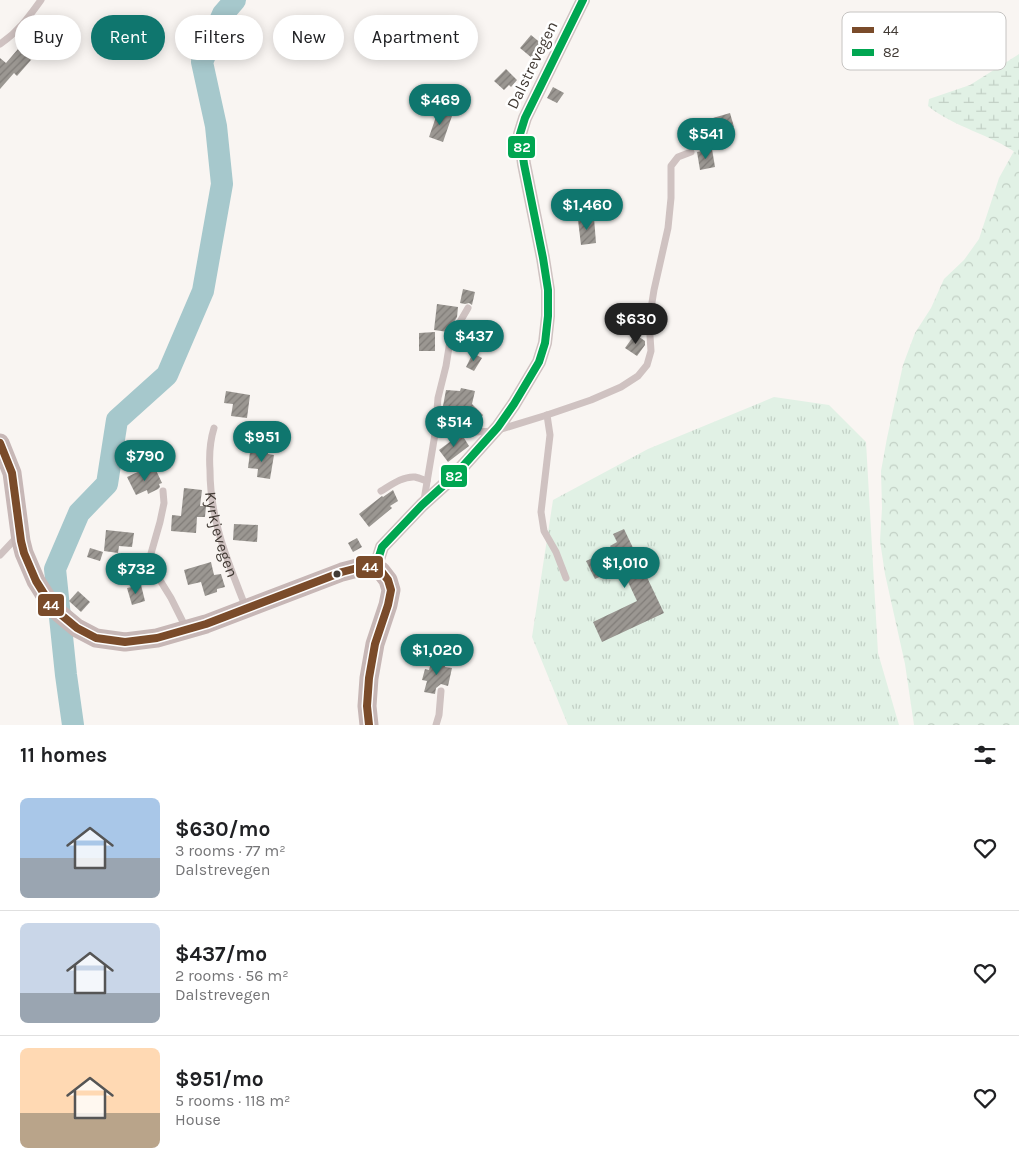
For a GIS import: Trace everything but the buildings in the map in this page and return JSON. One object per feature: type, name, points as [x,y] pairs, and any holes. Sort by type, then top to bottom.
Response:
[{"type":"main road","points":[[0,443],[12,473],[24,553],[36,582],[53,608],[77,628],[96,638],[125,642],[157,638],[206,624],[342,572],[365,566],[381,571],[388,580],[391,590],[375,644],[369,678],[367,706],[370,725]]},
{"type":"street","name":"Dalstrevegen","points":[[375,569],[382,547],[422,505],[454,476],[495,431],[540,362],[545,343],[548,316],[548,290],[520,134],[525,118],[583,0]]},
{"type":"lane","points":[[0,44],[12,36],[24,24],[41,0]]},
{"type":"lane","name":"Dalstrevegen","points":[[435,434],[495,431],[528,420],[548,416],[621,387],[638,376],[647,366],[651,351],[649,321],[668,228],[671,198],[671,166],[678,157],[691,152]]},
{"type":"lane","points":[[422,505],[435,434],[438,398],[450,341],[468,308]]},
{"type":"lane","points":[[548,416],[550,435],[541,512],[544,532],[556,552],[566,578]]},
{"type":"lane","name":"Kyrkjevegen","points":[[214,428],[209,458],[214,516],[222,546],[246,609]]},
{"type":"lane","points":[[381,491],[397,481],[408,478],[416,477],[427,481]]},
{"type":"lane","points":[[164,491],[164,503],[150,557],[158,577],[180,616],[185,630]]},
{"type":"lane","points":[[0,555],[20,534]]},
{"type":"lane","points":[[436,725],[439,715],[441,691]]},
{"type":"green space","points":[[1019,54],[1019,155],[997,142],[950,120],[928,106],[929,99],[970,85],[994,70],[1006,70],[1006,62]]},
{"type":"green space","points":[[1014,151],[1019,155],[1019,725],[914,725],[905,664],[885,574],[880,541],[882,508],[881,471],[903,365],[915,333],[931,308],[944,279],[964,260],[979,239],[999,178]]},
{"type":"green space","points":[[774,397],[829,405],[866,442],[878,653],[899,725],[568,725],[532,637],[553,500],[648,449]]},
{"type":"waterway","points":[[73,725],[55,569],[79,513],[107,484],[117,420],[167,375],[203,291],[222,184],[216,126],[202,62],[223,14],[235,0]]},
{"type":"transit line","name":"82","points":[[375,569],[382,547],[422,505],[454,476],[498,427],[539,362],[545,343],[548,290],[520,134],[525,118],[583,0]]},
{"type":"transit line","name":"44","points":[[0,443],[12,473],[24,553],[36,581],[53,608],[77,628],[96,638],[125,642],[157,638],[206,624],[342,572],[365,566],[381,571],[388,580],[391,590],[375,644],[369,678],[367,706],[369,725]]}]
